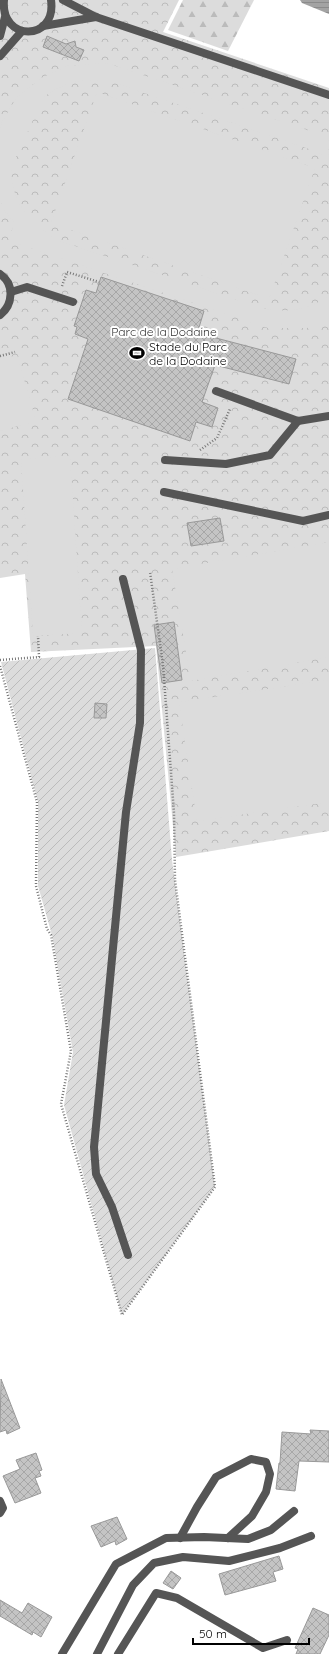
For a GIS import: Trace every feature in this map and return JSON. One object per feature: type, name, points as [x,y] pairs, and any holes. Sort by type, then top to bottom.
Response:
[{"type":"lane","points":[[4,0],[2,9],[9,24],[22,31],[30,32],[43,26],[96,17]]},
{"type":"lane","points":[[43,26],[49,19],[52,8],[51,0]]},
{"type":"lane","points":[[63,0],[96,17],[329,95]]},
{"type":"lane","points":[[0,36],[5,17]]},
{"type":"lane","points":[[0,56],[22,31]]},
{"type":"lane","points":[[0,315],[10,301],[11,292],[9,284],[1,274]]},
{"type":"lane","points":[[11,292],[27,287],[73,302]]},
{"type":"lane","points":[[216,391],[298,420],[329,416]]},
{"type":"lane","points":[[166,460],[226,464],[270,456],[298,420]]},
{"type":"lane","points":[[164,492],[303,521],[329,515]]},
{"type":"lane","points":[[123,579],[141,650],[140,723],[126,812],[94,1147],[96,1174],[112,1207],[128,1255]]},
{"type":"lane","points":[[180,1538],[216,1477],[251,1459],[266,1462],[270,1474],[266,1492],[252,1516],[228,1538]]},
{"type":"lane","points":[[0,1501],[3,1508],[0,1513]]},
{"type":"lane","points":[[62,1654],[116,1564],[166,1538],[248,1539],[271,1530],[294,1511]]},
{"type":"lane","points":[[97,1654],[133,1585],[154,1563],[183,1557],[229,1561],[280,1548],[311,1536]]},
{"type":"lane","points":[[118,1654],[156,1593],[177,1598],[263,1648],[287,1640]]},
{"type":"path","points":[[58,298],[66,272],[99,282]]},
{"type":"path","points":[[0,356],[15,352]]},
{"type":"path","points":[[185,461],[217,438],[235,398]]},
{"type":"path","points":[[0,660],[39,657],[38,636]]},
{"type":"green space","name":"Parc de la Dodaine","points":[[0,0],[179,0],[163,32],[329,88],[329,831],[176,857],[156,646],[31,652],[25,574],[0,578]]},
{"type":"green space","points":[[183,0],[254,0],[228,51],[168,30]]},
{"type":"green space","points":[[107,63],[328,137],[329,158],[312,150],[109,81],[91,80],[74,82],[58,88],[43,98],[11,168],[15,192],[25,212],[40,228],[60,241],[261,308],[270,310],[296,310],[313,305],[329,296],[329,317],[307,328],[268,328],[9,241],[14,222],[4,210],[0,200],[0,128],[2,122],[16,98],[41,78],[67,66]]},
{"type":"green space","points":[[97,92],[315,168],[269,299],[51,223]]},
{"type":"green space","points":[[17,355],[36,421],[0,431],[0,360]]},
{"type":"green space","points":[[70,456],[82,633],[33,636],[21,459]]},
{"type":"green space","points":[[329,542],[329,657],[191,681],[172,569]]},
{"type":"green space","points":[[155,648],[172,860],[215,1187],[122,1315],[64,1105],[73,1052],[52,935],[38,886],[38,802],[1,662]]},
{"type":"green space","points":[[329,680],[329,802],[197,821],[179,702]]},
{"type":"shaded area","points":[[300,0],[329,0],[329,14],[302,3]]},
{"type":"building","points":[[47,36],[66,44],[75,41],[76,47],[84,50],[79,61],[43,47]]},
{"type":"building","name":"Stade du Parc de la Dodaine","points":[[101,277],[204,311],[197,334],[296,359],[289,384],[215,365],[202,402],[218,408],[212,427],[196,422],[190,441],[68,399],[88,339],[75,334],[77,327],[74,326],[86,290],[96,293]]},
{"type":"building","points":[[220,518],[224,541],[191,546],[187,523]]},
{"type":"building","points":[[174,622],[182,680],[162,683],[154,625]]},
{"type":"building","points":[[95,703],[107,704],[106,718],[94,718]]},
{"type":"building","points":[[1,1379],[20,1428],[7,1434],[6,1430],[0,1432]]},
{"type":"building","points":[[310,1430],[329,1431],[329,1462],[299,1461],[295,1491],[276,1489],[280,1463],[282,1432],[311,1434]]},
{"type":"building","points":[[36,1453],[42,1470],[39,1471],[41,1476],[35,1478],[41,1493],[15,1503],[3,1476],[20,1469],[16,1460]]},
{"type":"building","points":[[117,1517],[127,1539],[116,1545],[115,1541],[101,1547],[91,1526]]},
{"type":"building","points":[[279,1556],[283,1569],[273,1572],[276,1581],[225,1595],[219,1574]]},
{"type":"building","points":[[171,1571],[181,1578],[173,1589],[163,1583]]},
{"type":"building","points":[[0,1600],[22,1613],[28,1603],[52,1617],[41,1637],[33,1632],[32,1635],[0,1616]]},
{"type":"building","points":[[313,1608],[329,1615],[329,1635],[320,1654],[296,1654],[298,1649],[295,1648]]},
{"type":"place","name":"Stade du Parc de la Dodaine","points":[[137,353]]}]
